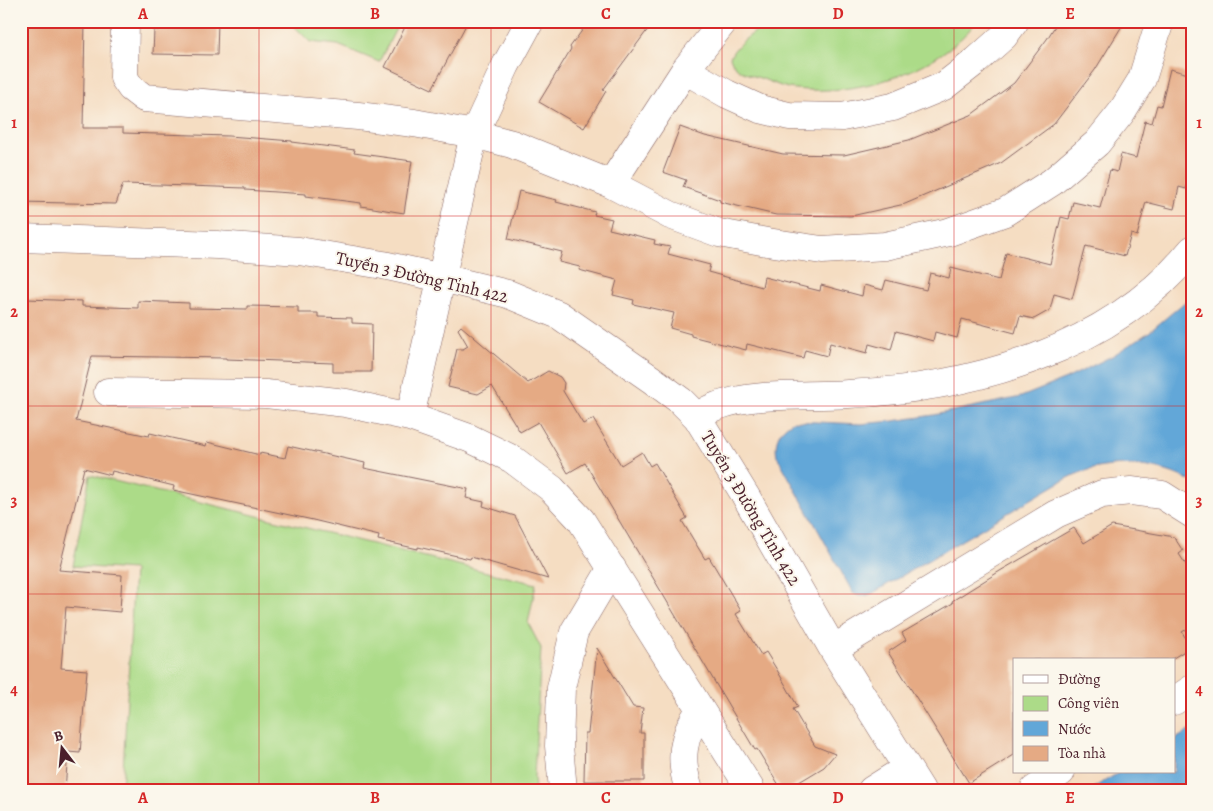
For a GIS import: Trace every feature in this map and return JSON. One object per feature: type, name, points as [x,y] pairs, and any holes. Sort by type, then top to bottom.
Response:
[{"type":"street","points":[[125,21],[124,78],[131,88],[144,98],[358,116],[414,123],[474,134],[512,144],[611,184],[670,215],[719,233],[822,250],[885,246],[949,232],[1005,212],[1052,182],[1097,143],[1121,113],[1142,78],[1160,21]]},
{"type":"street","points":[[410,417],[474,134],[506,65],[530,21]]},
{"type":"street","points":[[611,184],[685,70],[724,21]]},
{"type":"street","points":[[685,70],[727,94],[760,109],[790,116],[842,116],[893,107],[944,86],[1004,36],[1014,21]]},
{"type":"street","name":"Tuyến 3 Đường Tỉnh 422","points":[[21,238],[217,245],[300,251],[382,265],[508,294],[559,315],[651,379],[680,401],[697,417],[750,503],[833,649],[914,779]]},
{"type":"street","points":[[697,417],[716,406],[741,399],[850,394],[919,387],[981,375],[1033,358],[1074,341],[1123,313],[1158,285],[1192,250]]},
{"type":"street","points":[[108,392],[266,394],[346,403],[410,417],[469,438],[512,459],[552,488],[581,520],[751,790]]},
{"type":"street","points":[[833,649],[1056,514],[1102,494],[1131,490],[1162,495],[1192,514]]},
{"type":"street","points":[[563,790],[559,746],[562,688],[574,632],[612,568]]},
{"type":"street","points":[[1176,700],[1192,690]]},
{"type":"street","points":[[688,790],[685,778],[683,747],[692,722],[700,710]]},
{"type":"street","points":[[1034,790],[1058,774]]},
{"type":"street","points":[[872,790],[914,779]]},
{"type":"green space","points":[[289,21],[400,21],[379,62],[338,45],[310,42]]},
{"type":"green space","points":[[772,21],[977,21],[960,40],[916,68],[866,85],[813,90],[781,86],[743,72],[732,62],[730,57],[733,51],[748,37]]},
{"type":"green space","points":[[90,475],[536,584],[528,623],[541,648],[534,777],[535,790],[122,790],[134,570],[73,566]]},
{"type":"water","points":[[1192,296],[1192,482],[1166,471],[1138,466],[1109,466],[1082,472],[1057,484],[873,593],[858,596],[853,593],[777,456],[776,445],[781,431],[794,421],[861,424],[893,421],[934,415],[1021,397],[1066,379],[1112,356],[1148,333]]},
{"type":"water","points":[[1192,729],[1192,790],[1090,790],[1117,774],[1176,774],[1176,739]]},
{"type":"building","points":[[21,21],[85,21],[83,128],[123,128],[123,133],[229,136],[292,141],[355,150],[354,153],[412,161],[404,213],[361,206],[361,203],[306,196],[306,194],[245,190],[245,188],[160,185],[123,184],[116,204],[21,202]]},
{"type":"building","points":[[159,21],[218,21],[217,55],[153,54],[154,30],[159,30]]},
{"type":"building","points":[[408,21],[468,21],[432,89],[385,67]]},
{"type":"building","points":[[589,21],[654,21],[603,90],[606,91],[584,128],[539,102],[571,49],[570,47]]},
{"type":"building","points":[[1058,21],[1125,21],[1095,70],[1054,124],[1001,163],[905,204],[851,216],[776,215],[720,202],[720,200],[683,187],[686,180],[663,172],[680,127],[705,136],[783,154],[844,155],[909,140],[971,115],[1014,83]]},
{"type":"building","points":[[1170,69],[1192,75],[1192,167],[1186,189],[1179,187],[1174,209],[1146,202],[1137,236],[1131,234],[1125,256],[1086,246],[1072,299],[1054,294],[1050,310],[1034,319],[1020,316],[1015,333],[962,319],[957,338],[935,332],[933,341],[896,331],[891,350],[869,344],[867,353],[830,343],[827,356],[805,350],[803,358],[747,344],[746,350],[691,336],[691,334],[670,328],[674,313],[633,304],[634,300],[613,295],[617,280],[579,270],[580,267],[559,262],[562,252],[508,239],[519,191],[595,212],[594,215],[612,219],[609,229],[655,240],[654,244],[670,247],[668,254],[710,265],[708,272],[762,287],[764,277],[820,291],[821,285],[862,296],[864,285],[883,290],[886,280],[926,290],[930,273],[949,278],[951,268],[999,280],[1006,253],[1050,264],[1061,217],[1069,219],[1073,202],[1100,208],[1110,170],[1117,172],[1121,154],[1136,158],[1145,121],[1152,123],[1157,105],[1161,106]]},
{"type":"building","points":[[27,299],[82,301],[82,306],[138,308],[138,301],[189,303],[189,308],[247,309],[247,306],[298,307],[298,313],[318,313],[318,317],[352,318],[352,323],[372,324],[371,372],[333,372],[333,363],[226,358],[92,356],[76,421],[149,436],[150,433],[206,446],[207,442],[260,455],[260,453],[285,458],[288,446],[365,463],[364,468],[468,489],[466,498],[484,502],[483,506],[515,516],[548,579],[471,557],[470,559],[418,547],[418,549],[378,540],[379,536],[313,520],[173,490],[174,486],[112,471],[111,475],[84,468],[59,570],[122,575],[120,612],[66,607],[61,668],[87,670],[80,753],[68,752],[65,790],[21,790],[21,306],[27,306]]},
{"type":"building","points":[[461,326],[528,383],[548,371],[560,377],[564,383],[563,391],[583,424],[593,419],[621,465],[642,452],[650,466],[655,463],[687,518],[682,521],[705,559],[709,557],[741,611],[736,614],[761,655],[766,652],[777,670],[798,707],[793,709],[815,746],[835,754],[824,767],[786,790],[782,790],[757,749],[755,750],[585,463],[568,473],[538,422],[520,432],[492,386],[478,394],[448,387],[457,349],[463,349],[468,346],[458,329]]},
{"type":"building","points":[[1112,526],[1174,537],[1183,551],[1179,554],[1192,574],[1192,626],[1182,632],[1191,647],[1173,658],[1013,658],[1013,756],[969,783],[888,652],[906,640],[902,633],[953,603],[952,601],[1000,571],[1074,528],[1084,543]]},
{"type":"building","points":[[597,648],[633,707],[643,708],[640,733],[644,733],[644,781],[584,781],[585,733],[588,733]]}]
